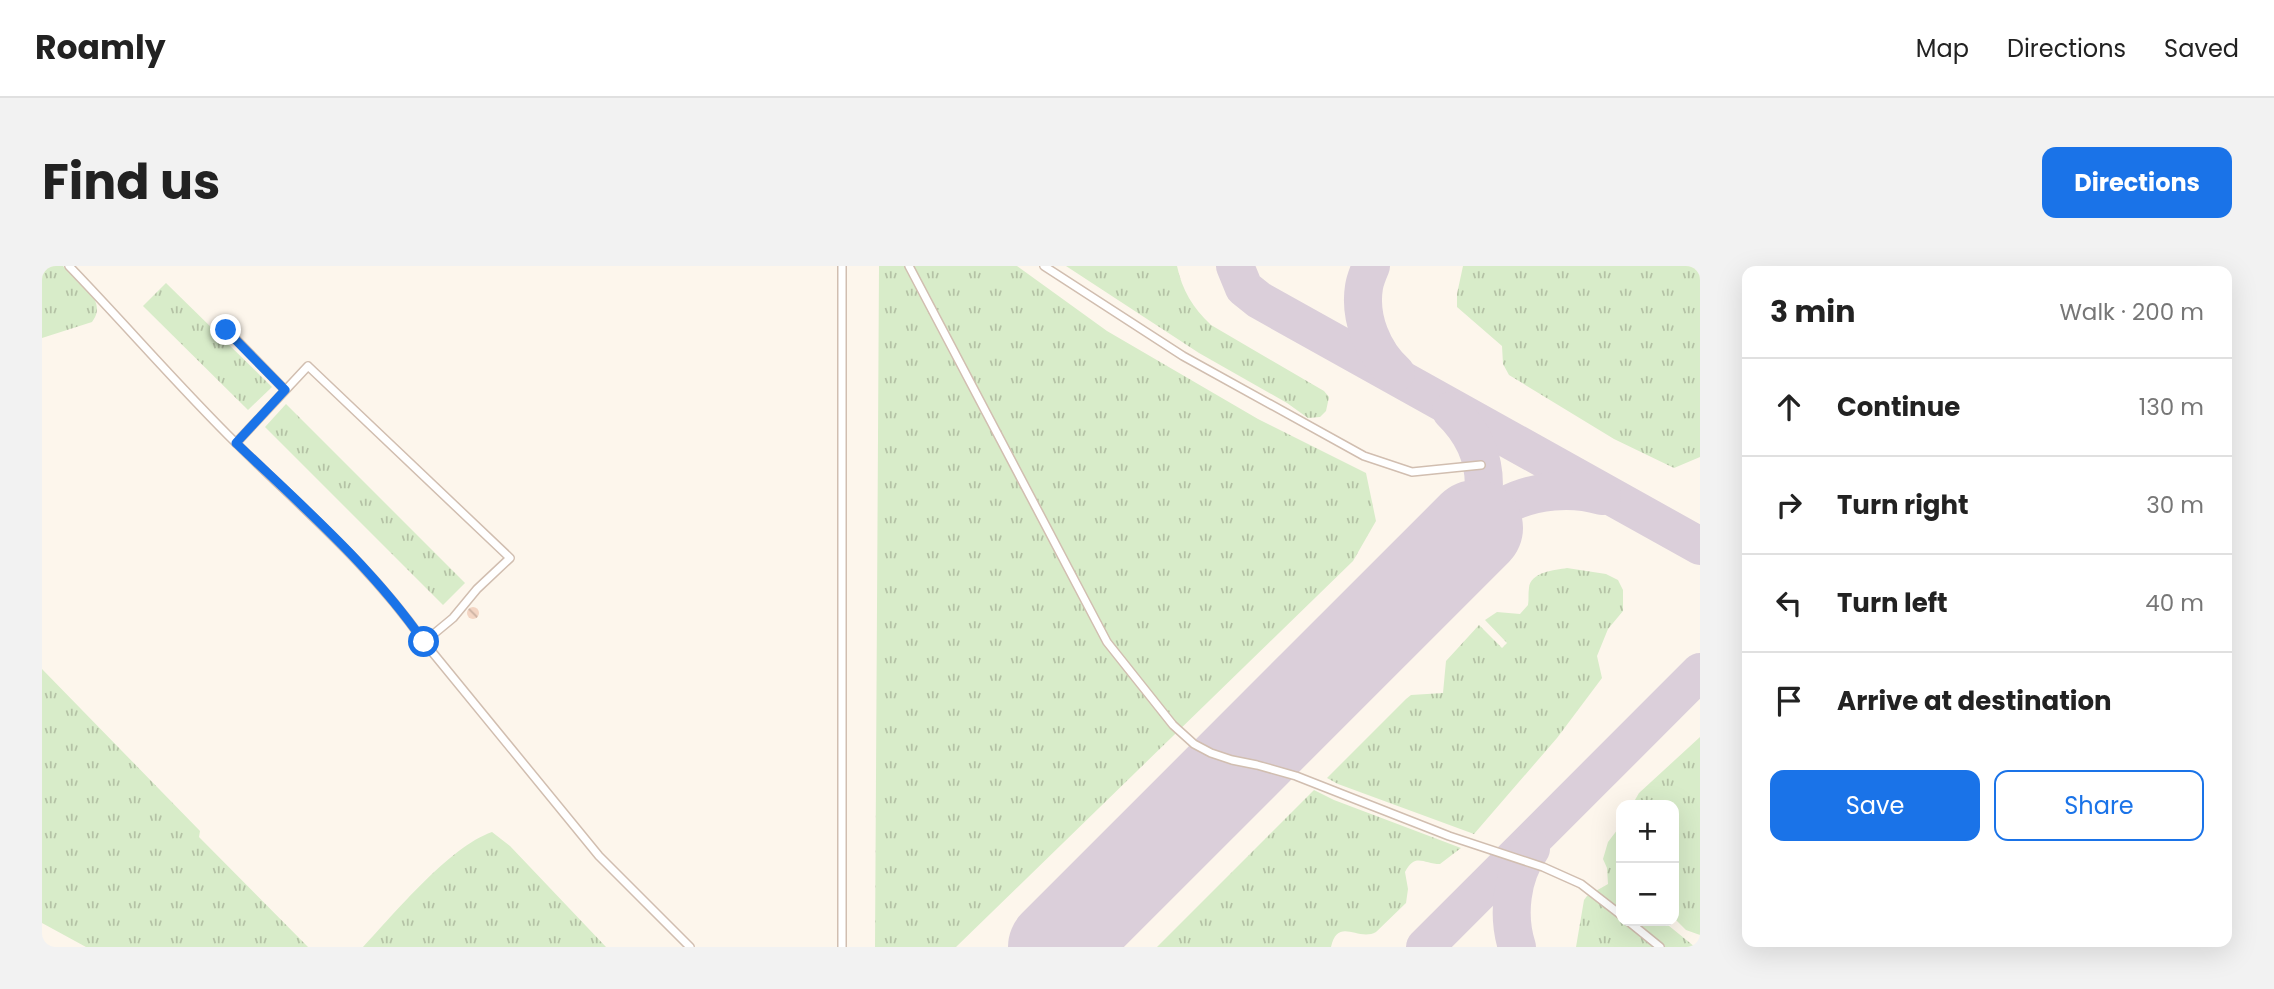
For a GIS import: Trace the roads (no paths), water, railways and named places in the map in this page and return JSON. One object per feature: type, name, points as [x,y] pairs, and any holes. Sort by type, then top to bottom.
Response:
[{"type":"lane","points":[[69,266],[236,443],[342,545],[406,616],[424,642],[599,856],[690,947]]},
{"type":"lane","points":[[842,266],[842,947]]},
{"type":"lane","points":[[909,266],[1107,642],[1173,725],[1194,744],[1221,757],[1296,776],[1449,836],[1543,867],[1581,884],[1616,911]]},
{"type":"lane","points":[[1044,266],[1183,356],[1364,456],[1412,472],[1481,465]]},
{"type":"lane","points":[[226,330],[285,390]]},
{"type":"lane","points":[[236,443],[308,366],[510,558],[477,589],[453,618],[424,642]]},
{"type":"lane","points":[[1634,926],[1660,947]]}]
